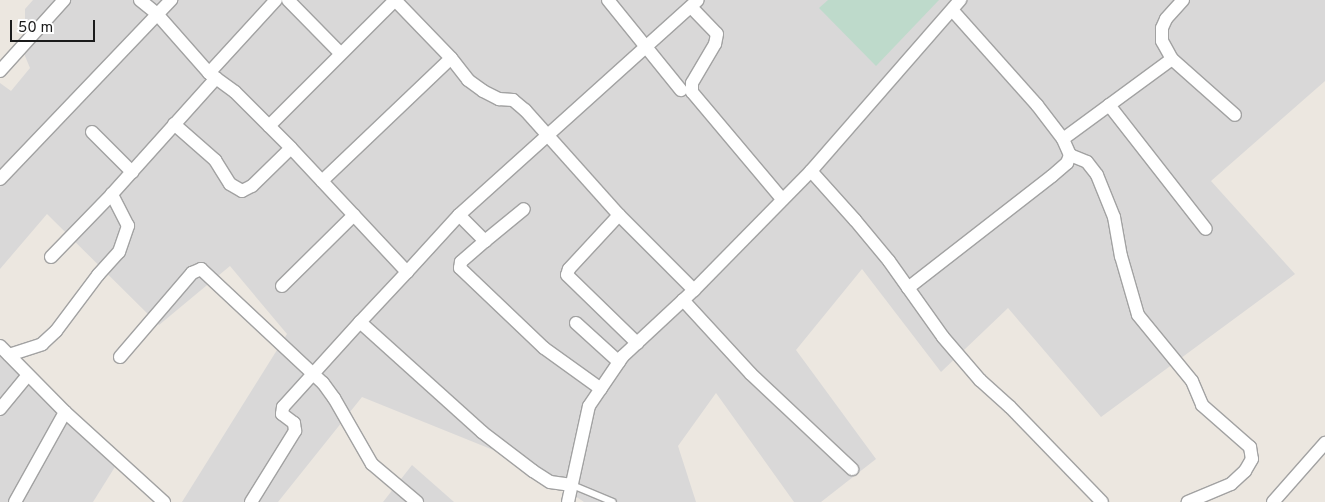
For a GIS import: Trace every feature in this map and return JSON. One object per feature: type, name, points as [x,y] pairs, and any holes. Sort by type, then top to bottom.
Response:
[{"type":"street","points":[[0,71],[64,0]]},
{"type":"street","points":[[140,0],[157,14],[212,75],[235,92],[291,148],[407,272]]},
{"type":"street","points":[[0,178],[171,0]]},
{"type":"street","points":[[51,256],[132,172],[276,0]]},
{"type":"street","points":[[288,0],[340,53]]},
{"type":"street","points":[[269,126],[395,0],[451,58],[468,80],[483,92],[499,99],[513,100],[525,110],[619,215],[694,290]]},
{"type":"street","points":[[608,0],[681,90]]},
{"type":"street","points":[[1183,0],[1166,19],[1162,28],[1162,41],[1172,59],[1235,115]]},
{"type":"street","points":[[251,502],[295,431],[294,424],[281,410],[312,373],[459,215],[696,2],[717,34],[715,44],[692,82],[692,92],[782,199]]},
{"type":"street","points":[[568,502],[590,406],[619,362],[694,290],[811,171],[956,5],[1037,105],[1063,139],[1070,154],[1087,162],[1097,175],[1114,217],[1121,256],[1138,315],[1192,381],[1202,405],[1250,448],[1252,459],[1245,471],[1231,484],[1188,502]]},
{"type":"street","points":[[322,181],[451,58]]},
{"type":"street","points":[[1063,139],[1172,59]]},
{"type":"street","points":[[1109,105],[1206,229]]},
{"type":"street","points":[[174,124],[215,160],[230,184],[242,191],[247,190],[291,148]]},
{"type":"street","points":[[92,132],[132,172]]},
{"type":"street","points":[[908,288],[1052,176],[1067,163],[1070,154]]},
{"type":"street","points":[[811,171],[856,220],[943,337],[980,380],[1010,407],[1102,502]]},
{"type":"street","points":[[5,351],[42,344],[56,331],[98,275],[119,252],[128,226],[112,194]]},
{"type":"street","points":[[524,209],[461,262],[460,268],[544,348],[601,389]]},
{"type":"street","points":[[282,286],[354,215]]},
{"type":"street","points":[[459,215],[485,242]]},
{"type":"street","points":[[619,215],[569,269],[567,275],[637,343]]},
{"type":"street","points":[[120,357],[192,273],[196,269],[201,269],[312,373],[334,398],[372,464],[417,502]]},
{"type":"street","points":[[683,300],[751,374],[852,469]]},
{"type":"street","points":[[360,322],[482,432],[533,472],[550,482],[572,485]]},
{"type":"street","points":[[576,324],[619,362]]},
{"type":"street","points":[[5,351],[66,412],[164,502]]},
{"type":"street","points":[[0,409],[28,375]]},
{"type":"street","points":[[15,502],[66,412]]},
{"type":"street","points":[[1273,502],[1325,443]]},
{"type":"lane","points":[[572,485],[613,502]]},
{"type":"shaded area","points":[[33,0],[1325,0],[1325,81],[1211,181],[1295,274],[1101,417],[1008,308],[941,372],[862,269],[796,350],[876,459],[821,502],[794,502],[716,393],[678,446],[696,502],[584,502],[528,464],[362,397],[278,502],[182,502],[287,334],[230,266],[159,325],[47,214],[0,269],[0,83],[11,91],[30,68],[25,56],[25,9]]},
{"type":"shaded area","points":[[0,351],[118,462],[93,502],[0,502]]},
{"type":"shaded area","points":[[412,465],[454,502],[383,502]]},
{"type":"green space","points":[[828,0],[939,0],[876,66],[819,8]]}]
